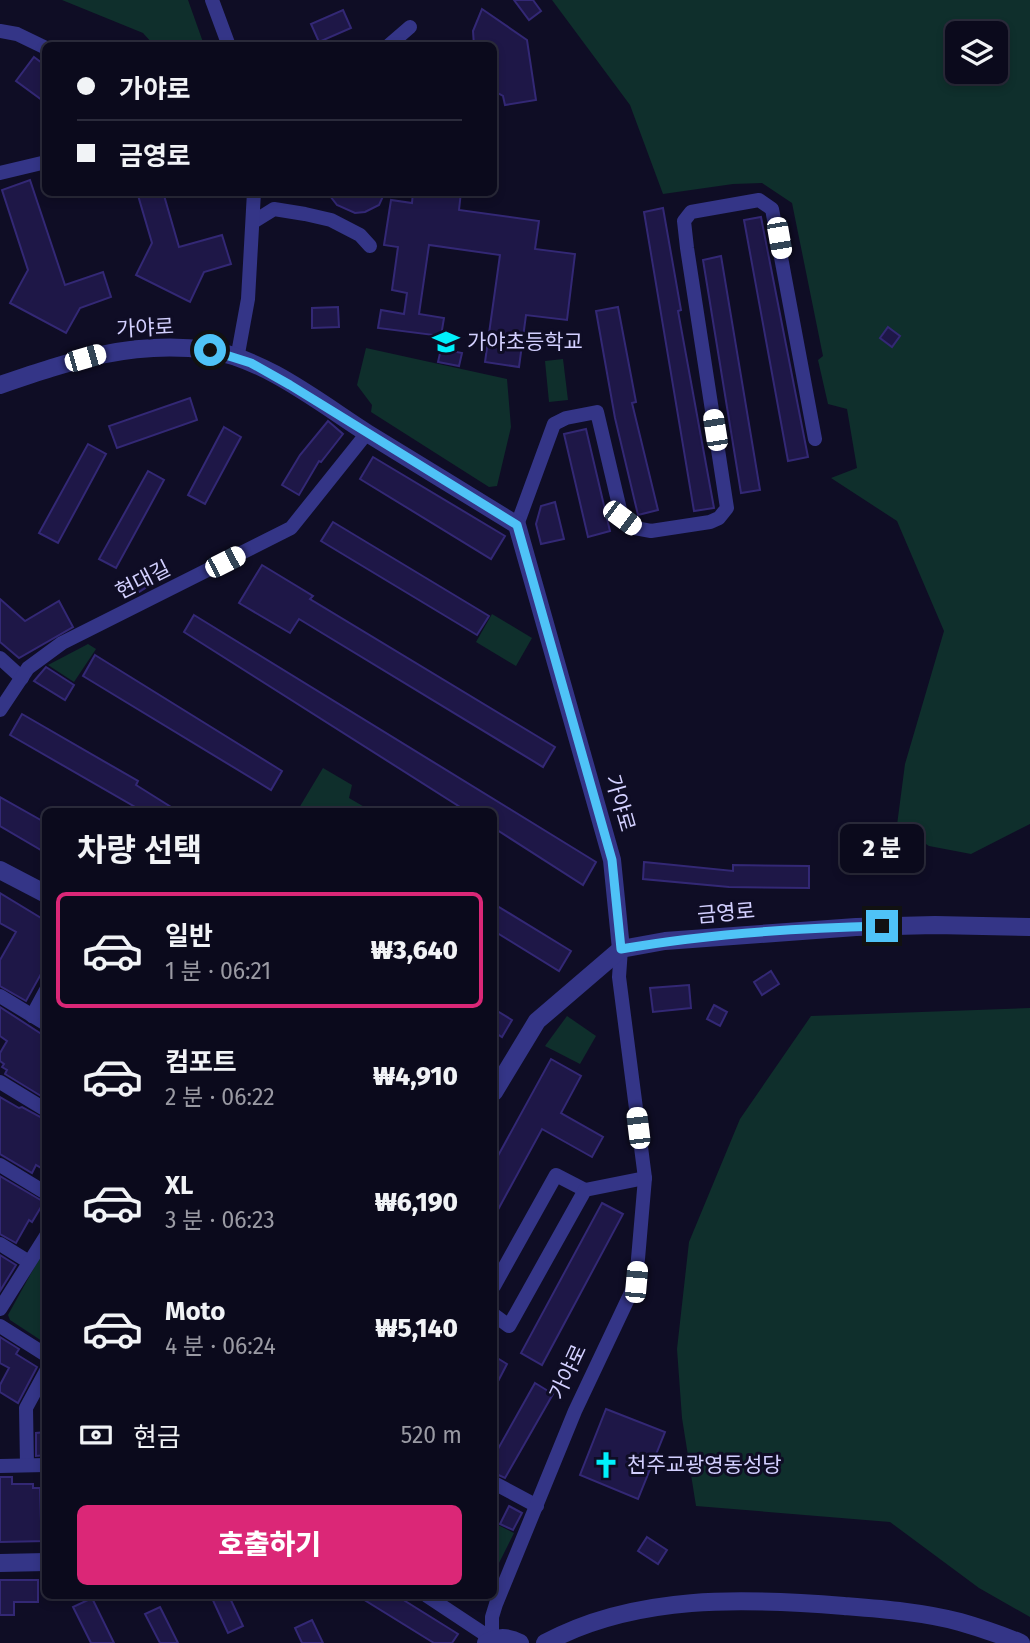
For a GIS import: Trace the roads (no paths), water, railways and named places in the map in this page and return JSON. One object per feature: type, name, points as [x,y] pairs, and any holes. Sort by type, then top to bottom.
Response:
[{"type":"street","points":[[212,0],[228,42]]},
{"type":"street","points":[[393,42],[410,27]]},
{"type":"street","points":[[0,31],[17,34],[42,46]]},
{"type":"street","points":[[0,173],[42,163]]},
{"type":"street","points":[[237,359],[248,299],[254,196]]},
{"type":"street","points":[[517,525],[554,424],[566,418],[597,412],[622,518],[628,523],[651,531],[668,529],[710,522],[719,518],[727,508],[687,248],[684,220],[691,212],[759,200],[772,209],[815,439]]},
{"type":"street","points":[[253,222],[275,209],[305,214],[331,220],[360,235],[370,246]]},
{"type":"street","name":"가야로","points":[[0,385],[100,353],[142,348],[210,350],[251,363],[310,396],[517,525],[612,860],[621,949],[619,977],[645,1178],[636,1282],[575,1411],[496,1604],[489,1641]]},
{"type":"street","name":"현대길","points":[[0,710],[28,668],[62,643],[291,527],[367,433]]},
{"type":"street","points":[[0,657],[22,678]]},
{"type":"street","points":[[0,870],[42,892]]},
{"type":"street","name":"금영로","points":[[621,949],[665,941],[832,928],[935,925],[1030,927]]},
{"type":"street","points":[[497,1087],[537,1021],[621,949]]},
{"type":"street","points":[[0,996],[42,1022]]},
{"type":"street","points":[[32,1016],[42,997]]},
{"type":"street","points":[[0,1082],[42,1108]]},
{"type":"street","points":[[0,1165],[42,1191]]},
{"type":"street","points":[[497,1281],[556,1175],[585,1190],[645,1178]]},
{"type":"street","points":[[497,1317],[509,1326],[585,1190]]},
{"type":"street","points":[[0,1309],[42,1242]]},
{"type":"street","points":[[0,1244],[29,1262]]},
{"type":"street","points":[[0,1326],[42,1352]]},
{"type":"street","points":[[27,1465],[26,1408],[42,1378]]},
{"type":"street","points":[[0,1465],[42,1465]]},
{"type":"street","points":[[497,1485],[537,1506]]},
{"type":"street","points":[[0,1563],[42,1562]]},
{"type":"street","points":[[431,1599],[489,1641],[511,1638],[520,1643]]},
{"type":"street","points":[[545,1643],[597,1621],[640,1610],[691,1602],[741,1601],[797,1602],[912,1613],[958,1621],[1021,1643]]},
{"type":"place","name":"가야초등학교","points":[[446,342]]},
{"type":"place","name":"천주교광영동성당","points":[[606,1465]]}]
